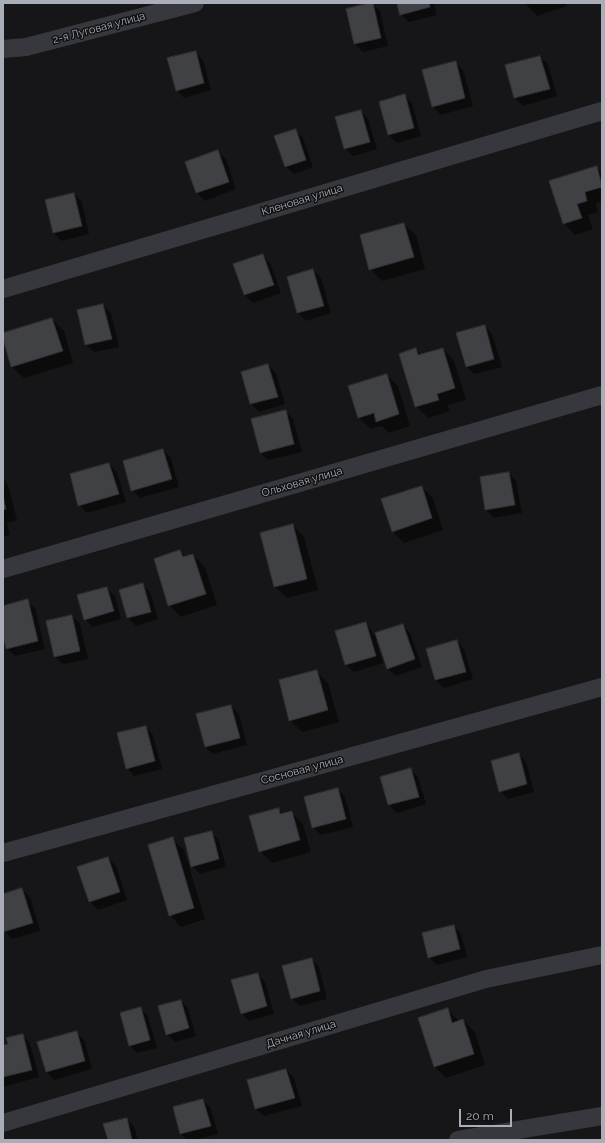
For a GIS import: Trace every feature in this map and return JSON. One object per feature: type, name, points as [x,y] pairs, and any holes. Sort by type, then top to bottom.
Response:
[{"type":"street","name":"2-я Луговая улица","points":[[3,48],[26,47],[195,3]]},
{"type":"street","name":"Кленовая улица","points":[[3,289],[602,111]]},
{"type":"street","name":"Ольховая улица","points":[[3,570],[602,396]]},
{"type":"street","name":"Сосновая улица","points":[[3,852],[602,687]]},
{"type":"street","name":"Дачная улица","points":[[3,1123],[486,979],[602,955]]},
{"type":"street","points":[[458,1140],[602,1116]]},
{"type":"building","points":[[373,3],[381,38],[354,44],[346,9]]},
{"type":"building","points":[[397,3],[429,3],[430,7],[400,15]]},
{"type":"building","points":[[196,51],[204,83],[176,91],[167,58]]},
{"type":"building","points":[[540,56],[550,89],[514,98],[505,65]]},
{"type":"building","points":[[456,61],[465,98],[432,107],[422,70]]},
{"type":"building","points":[[405,94],[414,128],[388,135],[379,102]]},
{"type":"building","points":[[361,110],[370,142],[344,149],[335,117]]},
{"type":"building","points":[[296,129],[306,160],[285,167],[274,136]]},
{"type":"building","points":[[218,150],[229,182],[196,193],[185,162]]},
{"type":"building","points":[[597,166],[602,187],[585,192],[587,201],[577,204],[582,218],[563,224],[549,181]]},
{"type":"building","points":[[74,193],[82,226],[53,233],[45,200]]},
{"type":"building","points":[[404,223],[414,257],[369,270],[360,235]]},
{"type":"building","points":[[263,254],[274,285],[244,295],[233,264]]},
{"type":"building","points":[[313,269],[324,306],[297,313],[287,277]]},
{"type":"building","points":[[103,304],[112,339],[85,345],[77,310]]},
{"type":"building","points":[[52,318],[63,351],[11,367],[3,339],[3,333]]},
{"type":"building","points":[[485,325],[494,359],[466,367],[456,333]]},
{"type":"building","points":[[416,348],[418,355],[443,348],[455,388],[437,394],[439,400],[415,407],[399,354]]},
{"type":"building","points":[[268,364],[278,397],[250,404],[241,372]]},
{"type":"building","points":[[387,374],[399,414],[376,422],[374,413],[358,418],[348,386]]},
{"type":"building","points":[[286,410],[294,444],[260,453],[251,419]]},
{"type":"building","points":[[163,449],[172,479],[131,491],[123,461]]},
{"type":"building","points":[[109,463],[119,494],[78,506],[70,474]]},
{"type":"building","points":[[509,472],[515,505],[485,510],[480,477]]},
{"type":"building","points":[[422,486],[432,518],[392,532],[381,499]]},
{"type":"building","points":[[3,496],[6,509],[3,510]]},
{"type":"building","points":[[293,524],[307,579],[274,587],[260,533]]},
{"type":"building","points":[[180,550],[183,557],[193,554],[206,594],[168,606],[154,559]]},
{"type":"building","points":[[143,583],[151,612],[127,618],[119,590]]},
{"type":"building","points":[[107,587],[114,611],[84,620],[77,595]]},
{"type":"building","points":[[28,599],[38,641],[6,649],[3,637],[3,606]]},
{"type":"building","points":[[72,615],[80,651],[54,657],[46,621]]},
{"type":"building","points":[[366,622],[376,656],[345,665],[335,631]]},
{"type":"building","points":[[403,624],[415,659],[387,669],[375,633]]},
{"type":"building","points":[[457,640],[466,672],[435,680],[426,649]]},
{"type":"building","points":[[317,670],[328,710],[289,721],[279,680]]},
{"type":"building","points":[[231,705],[240,738],[205,747],[196,714]]},
{"type":"building","points":[[146,726],[155,761],[126,769],[117,733]]},
{"type":"building","points":[[519,753],[527,784],[499,792],[491,761]]},
{"type":"building","points":[[411,768],[419,797],[388,805],[380,777]]},
{"type":"building","points":[[338,788],[346,819],[312,828],[304,797]]},
{"type":"building","points":[[279,808],[280,814],[292,811],[300,840],[259,852],[249,816]]},
{"type":"building","points":[[212,831],[219,859],[191,867],[184,838]]},
{"type":"building","points":[[173,837],[194,908],[169,916],[148,845]]},
{"type":"building","points":[[108,857],[120,892],[89,902],[77,867]]},
{"type":"building","points":[[22,888],[33,923],[3,932],[3,894]]},
{"type":"building","points":[[454,925],[460,949],[428,958],[422,933]]},
{"type":"building","points":[[312,958],[320,991],[291,999],[282,966]]},
{"type":"building","points":[[258,973],[267,1006],[241,1014],[231,980]]},
{"type":"building","points":[[181,1000],[189,1028],[166,1035],[158,1006]]},
{"type":"building","points":[[141,1007],[150,1040],[129,1046],[120,1013]]},
{"type":"building","points":[[448,1008],[452,1023],[463,1019],[474,1054],[434,1067],[418,1018]]},
{"type":"building","points":[[77,1031],[85,1061],[46,1072],[37,1042]]},
{"type":"building","points":[[23,1034],[32,1070],[3,1077],[3,1045],[8,1044],[6,1038]]},
{"type":"building","points":[[286,1069],[295,1098],[255,1109],[247,1080]]},
{"type":"building","points":[[203,1099],[211,1126],[180,1134],[173,1107]]},
{"type":"building","points":[[127,1118],[132,1140],[108,1140],[103,1124]]}]
